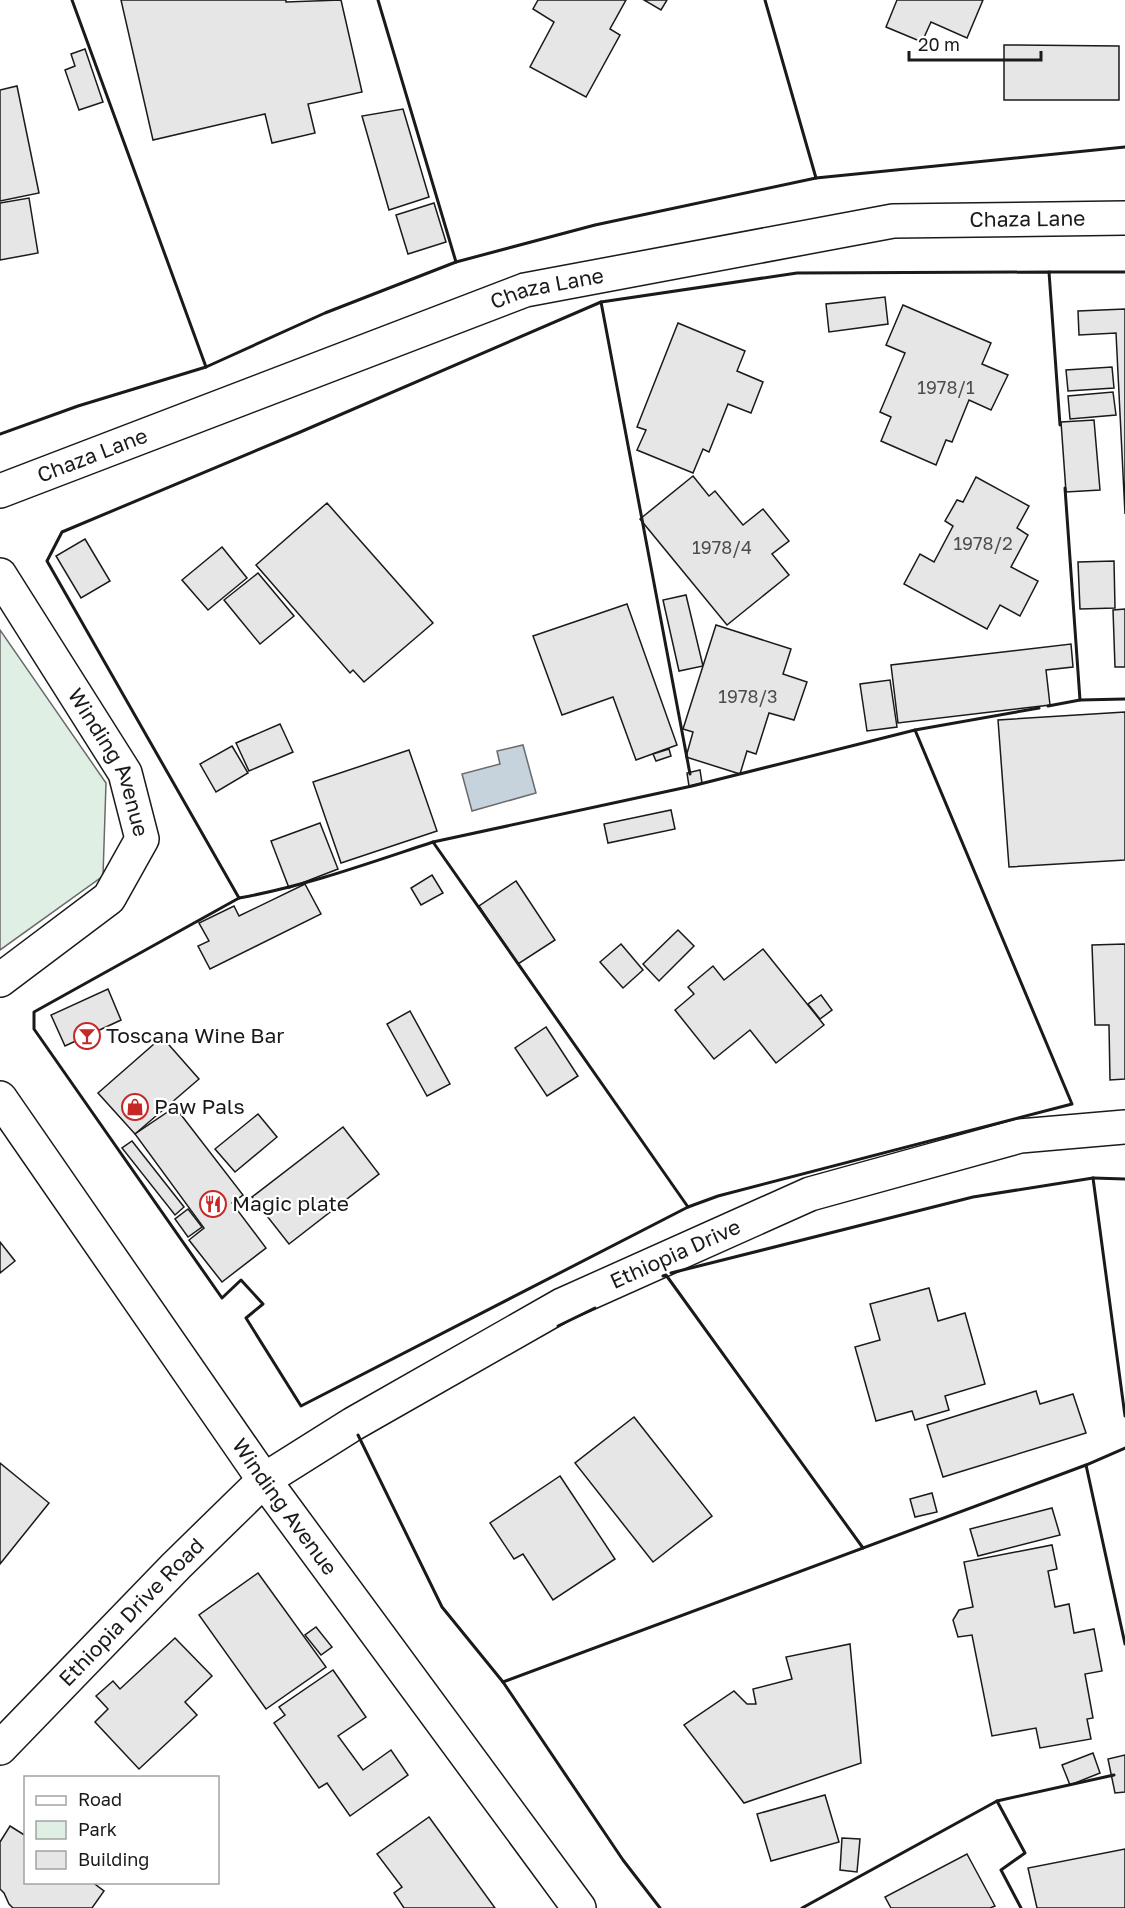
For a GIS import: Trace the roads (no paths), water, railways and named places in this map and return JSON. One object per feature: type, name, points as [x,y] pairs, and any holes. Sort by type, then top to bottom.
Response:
[{"type":"street","name":"Chaza Lane","points":[[0,491],[525,290],[893,221],[1125,218]]},
{"type":"street","name":"Winding Avenue","points":[[0,575],[124,773],[142,839],[109,898],[0,980]]},
{"type":"street","name":"Winding Avenue","points":[[0,1098],[264,1480],[579,1908]]},
{"type":"street","name":"Ethiopia Drive","points":[[264,1480],[352,1424],[562,1305],[810,1194],[1020,1136],[1125,1127]]},
{"type":"street","name":"Ethiopia Drive Road","points":[[0,1748],[176,1566],[264,1480]]},
{"type":"place","name":"Toscana Wine Bar","points":[[87,1036]]},
{"type":"place","name":"Paw Pals","points":[[135,1107]]},
{"type":"place","name":"Magic plate","points":[[213,1204]]}]
